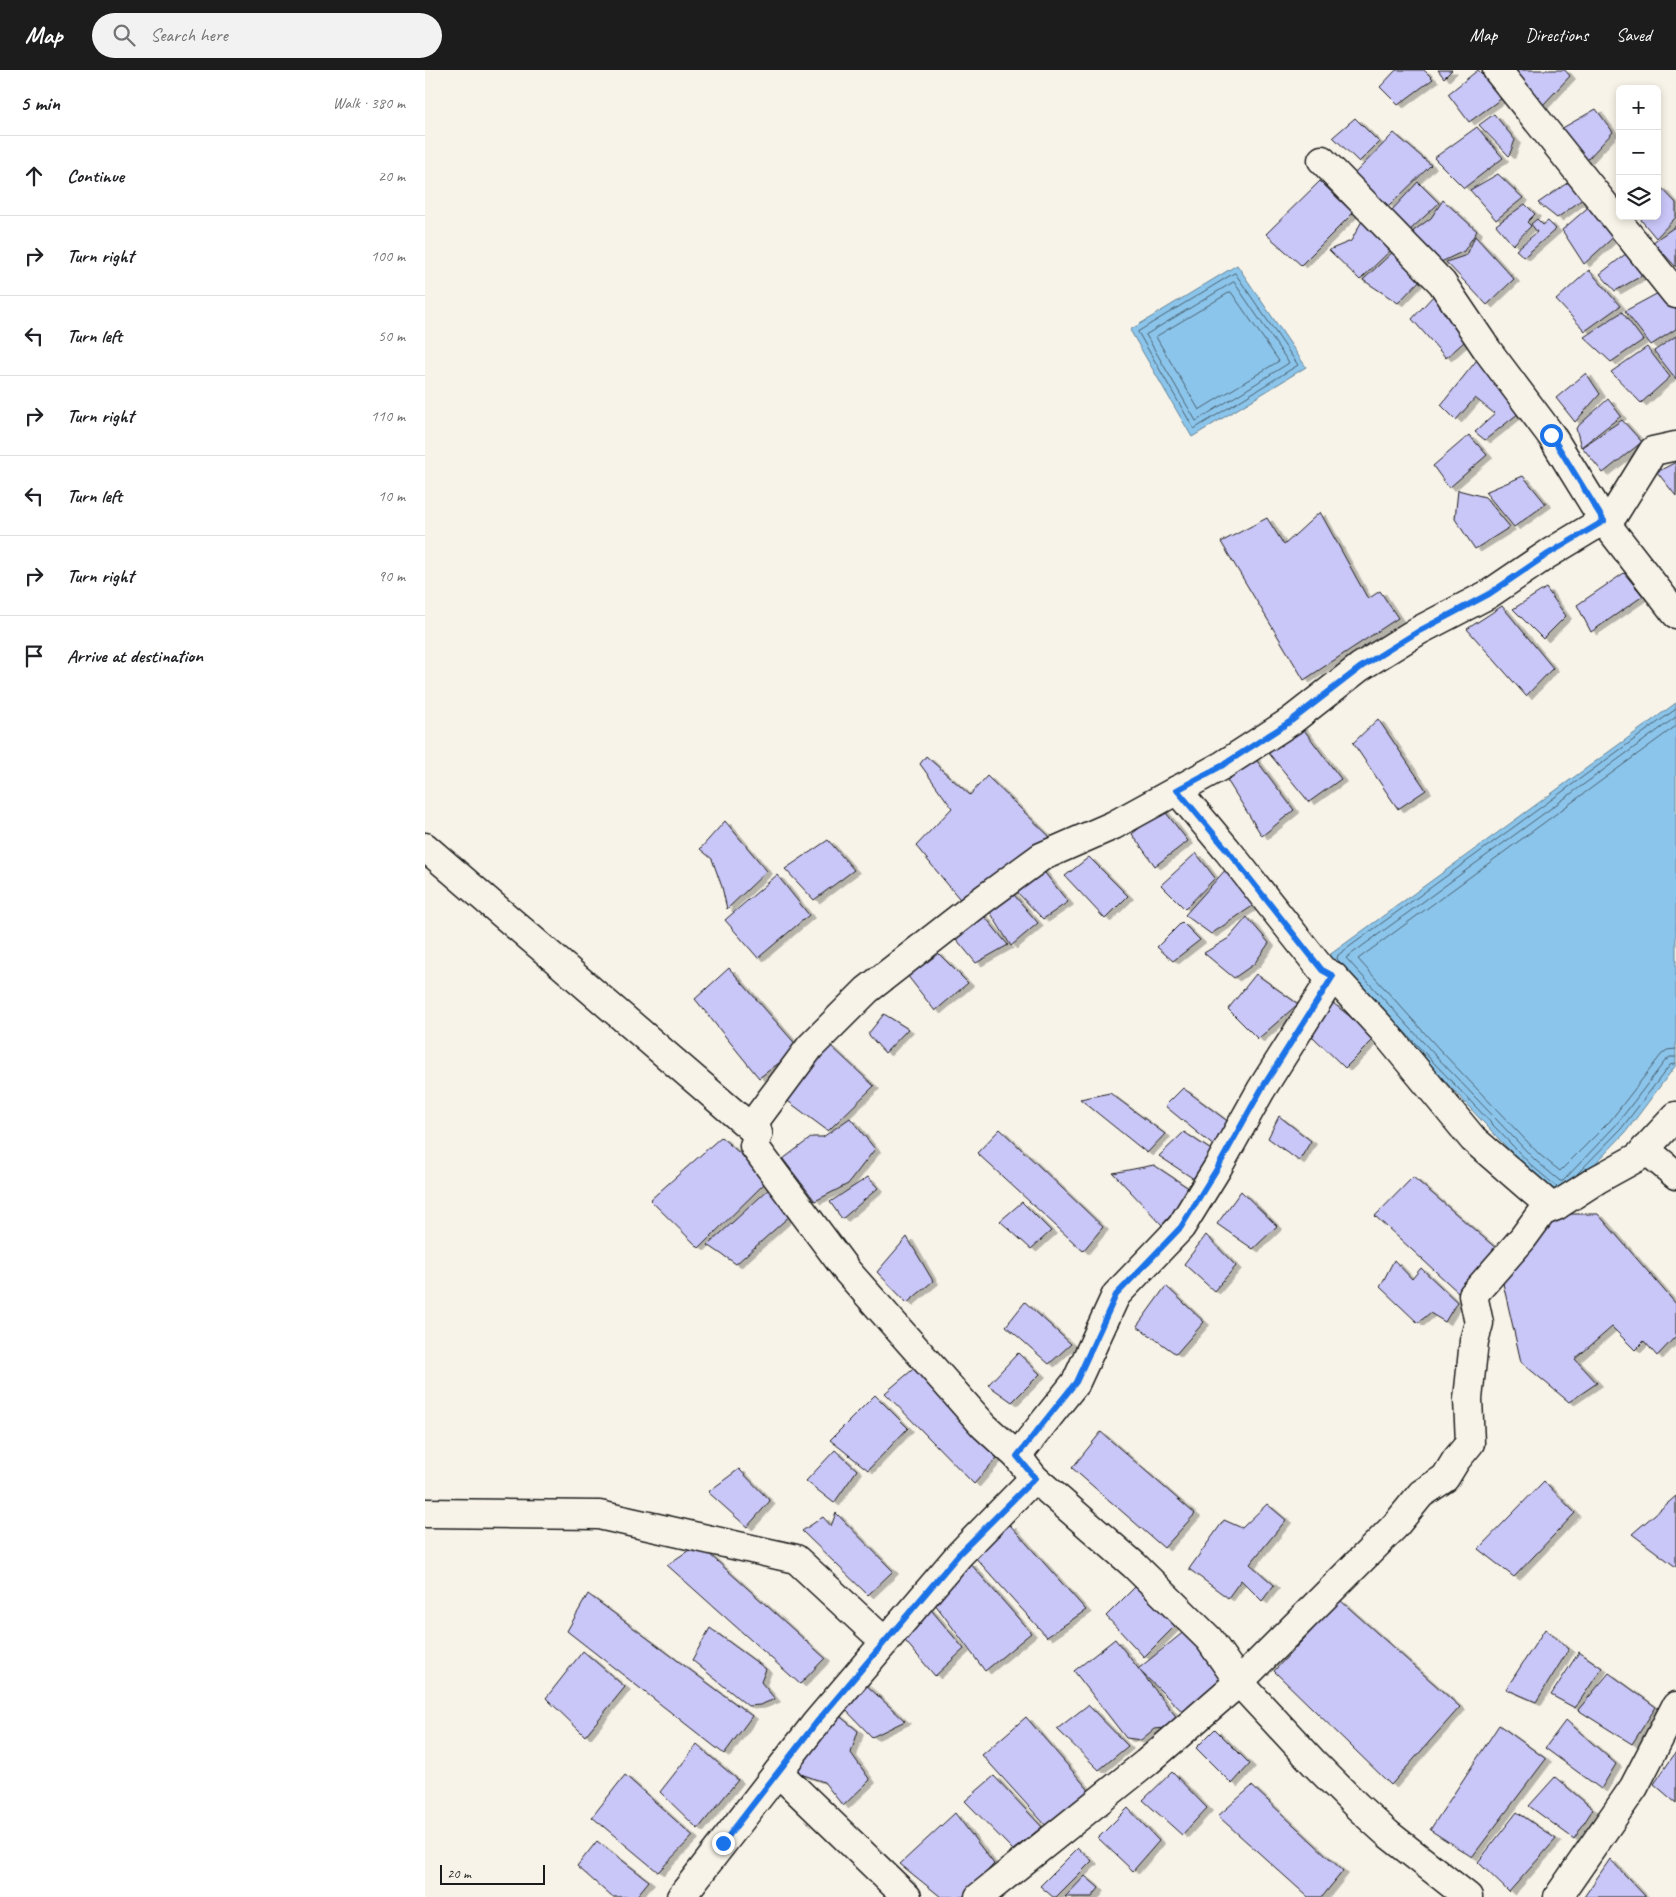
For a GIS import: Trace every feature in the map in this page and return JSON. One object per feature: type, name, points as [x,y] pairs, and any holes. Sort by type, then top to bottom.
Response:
[{"type":"street","points":[[1497,70],[1676,294]]},
{"type":"street","points":[[1322,160],[1442,284],[1488,351],[1551,435],[1604,521],[1676,614]]},
{"type":"street","points":[[1468,1897],[1388,1834],[1357,1806],[1314,1763],[1239,1682],[1209,1639],[1134,1565],[1035,1478],[1017,1456],[984,1426],[847,1271],[754,1146],[759,1134],[755,1121],[805,1054],[867,990],[1041,857],[1114,825],[1223,765],[1291,721],[1361,667],[1419,631],[1489,594],[1548,554],[1604,521],[1614,514],[1653,451],[1676,446]]},
{"type":"street","points":[[1177,790],[1322,970],[1333,976],[1383,1030],[1473,1139],[1548,1204],[1556,1206]]},
{"type":"street","points":[[425,847],[759,1134]]},
{"type":"street","points":[[1017,1456],[1076,1382],[1116,1295],[1181,1227],[1218,1167],[1261,1090],[1333,976]]},
{"type":"street","points":[[979,1897],[1146,1764],[1239,1682],[1395,1526],[1421,1494],[1445,1478],[1456,1460],[1470,1443],[1468,1399],[1474,1341],[1479,1323],[1473,1295],[1523,1238],[1542,1212],[1556,1206],[1598,1179],[1638,1157],[1676,1116]]},
{"type":"street","points":[[1645,1149],[1676,1175]]},
{"type":"street","points":[[681,1897],[816,1723],[959,1554],[1035,1478]]},
{"type":"street","points":[[425,1513],[599,1515],[796,1559],[885,1642]]},
{"type":"street","points":[[1558,1897],[1634,1787],[1676,1706]]},
{"type":"street","points":[[778,1772],[907,1897]]},
{"type":"water","points":[[1237,265],[1306,367],[1192,437],[1130,330]]},
{"type":"water","points":[[1676,703],[1676,1065],[1625,1133],[1562,1198],[1527,1169],[1328,956]]},
{"type":"building","points":[[1396,70],[1424,70],[1433,79],[1398,105],[1380,87]]},
{"type":"building","points":[[1438,70],[1452,70],[1444,78]]},
{"type":"building","points":[[1478,70],[1505,96],[1469,122],[1448,94]]},
{"type":"building","points":[[1507,70],[1565,70],[1570,76],[1542,106]]},
{"type":"building","points":[[1596,109],[1613,132],[1587,160],[1559,130]]},
{"type":"building","points":[[1494,114],[1515,140],[1509,156],[1479,125]]},
{"type":"building","points":[[1355,118],[1379,142],[1359,162],[1333,137]]},
{"type":"building","points":[[1477,127],[1503,158],[1464,188],[1434,158]]},
{"type":"building","points":[[1394,133],[1431,165],[1389,206],[1354,174]]},
{"type":"building","points":[[1498,174],[1523,198],[1496,220],[1470,190]]},
{"type":"building","points":[[1573,179],[1588,195],[1557,218],[1538,203]]},
{"type":"building","points":[[1320,181],[1353,213],[1301,265],[1266,234]]},
{"type":"building","points":[[1418,182],[1439,203],[1409,231],[1390,212]]},
{"type":"building","points":[[1661,187],[1676,203],[1676,217],[1656,238],[1641,220],[1661,220]]},
{"type":"building","points":[[1443,200],[1477,231],[1464,251],[1441,262],[1412,232],[1431,218]]},
{"type":"building","points":[[1593,203],[1618,233],[1584,264],[1562,230]]},
{"type":"building","points":[[1525,204],[1535,214],[1527,222],[1531,226],[1513,245],[1496,225]]},
{"type":"building","points":[[1363,219],[1394,247],[1360,280],[1329,250],[1351,241]]},
{"type":"building","points":[[1537,219],[1543,225],[1548,221],[1556,229],[1524,257],[1516,250],[1537,232],[1531,224]]},
{"type":"building","points":[[1676,226],[1676,267],[1653,242]]},
{"type":"building","points":[[1475,236],[1514,279],[1487,305],[1446,262],[1467,255]]},
{"type":"building","points":[[1397,248],[1425,275],[1398,303],[1363,280]]},
{"type":"building","points":[[1632,249],[1650,271],[1615,291],[1600,274]]},
{"type":"building","points":[[1589,270],[1620,306],[1585,331],[1556,300]]},
{"type":"building","points":[[1662,291],[1676,307],[1676,329],[1651,345],[1625,311]]},
{"type":"building","points":[[1434,295],[1473,334],[1446,358],[1412,319]]},
{"type":"building","points":[[1622,312],[1643,340],[1611,362],[1584,337]]},
{"type":"building","points":[[1676,336],[1676,379],[1654,351]]},
{"type":"building","points":[[1647,347],[1670,377],[1641,403],[1611,372]]},
{"type":"building","points":[[1480,356],[1524,409],[1485,440],[1475,432],[1495,414],[1475,398],[1456,420],[1441,405]]},
{"type":"building","points":[[1586,373],[1600,394],[1575,422],[1556,398]]},
{"type":"building","points":[[1608,399],[1621,416],[1581,447],[1576,428]]},
{"type":"building","points":[[1622,420],[1642,442],[1603,473],[1582,447]]},
{"type":"building","points":[[1469,435],[1487,455],[1449,488],[1433,466]]},
{"type":"building","points":[[1676,462],[1676,496],[1657,472]]},
{"type":"building","points":[[1523,476],[1546,504],[1514,527],[1485,492]]},
{"type":"building","points":[[1458,490],[1485,497],[1510,527],[1475,549],[1455,519]]},
{"type":"building","points":[[1320,512],[1368,599],[1380,591],[1398,618],[1304,680],[1221,542],[1267,518],[1284,545]]},
{"type":"building","points":[[1624,573],[1643,596],[1591,632],[1577,605]]},
{"type":"building","points":[[1546,588],[1566,616],[1543,639],[1513,609]]},
{"type":"building","points":[[1502,606],[1553,668],[1526,696],[1467,629]]},
{"type":"building","points":[[1378,719],[1426,790],[1398,809],[1353,743]]},
{"type":"building","points":[[1301,726],[1341,779],[1309,802],[1267,751]]},
{"type":"building","points":[[926,756],[970,795],[987,776],[1051,838],[963,903],[916,846],[952,808],[920,764]]},
{"type":"building","points":[[1254,757],[1294,810],[1262,836],[1227,780]]},
{"type":"building","points":[[1163,809],[1188,841],[1155,866],[1132,834]]},
{"type":"building","points":[[725,821],[767,871],[727,909],[722,887],[712,859],[700,849]]},
{"type":"building","points":[[828,840],[854,870],[814,900],[785,869]]},
{"type":"building","points":[[1196,853],[1215,878],[1185,909],[1161,885]]},
{"type":"building","points":[[1089,857],[1128,896],[1105,919],[1065,876]]},
{"type":"building","points":[[1041,868],[1068,902],[1043,919],[1011,886]]},
{"type":"building","points":[[1227,868],[1260,901],[1211,934],[1185,915]]},
{"type":"building","points":[[777,875],[809,915],[758,958],[725,920]]},
{"type":"building","points":[[1009,889],[1038,923],[1011,946],[987,907]]},
{"type":"building","points":[[981,912],[1008,945],[976,963],[952,934]]},
{"type":"building","points":[[1247,917],[1269,943],[1254,964],[1234,978],[1204,953],[1229,938]]},
{"type":"building","points":[[1182,922],[1200,940],[1173,961],[1157,947]]},
{"type":"building","points":[[937,952],[968,983],[935,1011],[907,975]]},
{"type":"building","points":[[729,968],[799,1048],[759,1078],[695,999]]},
{"type":"building","points":[[1256,974],[1298,1004],[1258,1039],[1228,1009]]},
{"type":"building","points":[[1333,1003],[1376,1037],[1345,1068],[1310,1034]]},
{"type":"building","points":[[884,1014],[908,1029],[885,1053],[868,1034]]},
{"type":"building","points":[[830,1045],[874,1086],[828,1131],[785,1099]]},
{"type":"building","points":[[1183,1088],[1230,1123],[1215,1147],[1165,1106]]},
{"type":"building","points":[[1110,1093],[1165,1134],[1147,1153],[1080,1099]]},
{"type":"building","points":[[1279,1116],[1311,1141],[1299,1161],[1268,1138]]},
{"type":"building","points":[[850,1118],[875,1149],[848,1184],[815,1201],[783,1159],[812,1137],[823,1137]]},
{"type":"building","points":[[1000,1129],[1103,1227],[1083,1251],[977,1153]]},
{"type":"building","points":[[1184,1132],[1214,1152],[1197,1181],[1159,1156]]},
{"type":"building","points":[[721,1137],[743,1156],[757,1163],[768,1180],[699,1248],[650,1200]]},
{"type":"building","points":[[1154,1165],[1193,1191],[1162,1225],[1113,1173]]},
{"type":"building","points":[[868,1177],[878,1188],[842,1219],[830,1202]]},
{"type":"building","points":[[1413,1177],[1497,1249],[1459,1293],[1375,1216]]},
{"type":"building","points":[[771,1187],[792,1214],[736,1264],[708,1245]]},
{"type":"building","points":[[1241,1191],[1277,1226],[1253,1249],[1217,1224]]},
{"type":"building","points":[[1022,1202],[1051,1231],[1031,1249],[1000,1221]]},
{"type":"building","points":[[1568,1214],[1598,1214],[1676,1304],[1676,1336],[1657,1356],[1644,1341],[1635,1350],[1612,1327],[1575,1359],[1597,1383],[1569,1402],[1521,1362],[1502,1279],[1545,1227]]},
{"type":"building","points":[[1206,1235],[1236,1266],[1214,1291],[1184,1264]]},
{"type":"building","points":[[907,1237],[933,1281],[907,1303],[877,1272]]},
{"type":"building","points":[[1394,1260],[1412,1279],[1421,1268],[1457,1302],[1445,1322],[1430,1313],[1418,1323],[1380,1287]]},
{"type":"building","points":[[1166,1286],[1204,1322],[1176,1354],[1137,1326]]},
{"type":"building","points":[[1025,1302],[1071,1344],[1049,1364],[1006,1326]]},
{"type":"building","points":[[1018,1353],[1040,1374],[1012,1402],[988,1385]]},
{"type":"building","points":[[918,1365],[1002,1452],[974,1484],[885,1393]]},
{"type":"building","points":[[875,1395],[908,1428],[868,1470],[830,1440]]},
{"type":"building","points":[[1101,1432],[1195,1514],[1164,1548],[1072,1468]]},
{"type":"building","points":[[835,1450],[857,1470],[834,1503],[806,1481]]},
{"type":"building","points":[[739,1469],[770,1501],[747,1527],[708,1492]]},
{"type":"building","points":[[1544,1481],[1575,1513],[1514,1577],[1478,1549]]},
{"type":"building","points":[[1676,1496],[1676,1567],[1632,1534]]},
{"type":"building","points":[[1267,1504],[1286,1520],[1250,1564],[1274,1585],[1262,1601],[1241,1580],[1228,1598],[1189,1569],[1224,1520],[1242,1528]]},
{"type":"building","points":[[836,1513],[893,1571],[868,1595],[802,1531],[823,1517],[831,1526]]},
{"type":"building","points":[[1010,1525],[1086,1610],[1047,1637],[973,1555]]},
{"type":"building","points":[[698,1544],[825,1658],[800,1684],[667,1565]]},
{"type":"building","points":[[969,1562],[1031,1633],[985,1671],[932,1600]]},
{"type":"building","points":[[1142,1580],[1183,1618],[1144,1657],[1106,1616]]},
{"type":"building","points":[[588,1594],[752,1716],[724,1754],[567,1631]]},
{"type":"building","points":[[1340,1600],[1460,1707],[1391,1785],[1274,1671]]},
{"type":"building","points":[[927,1605],[964,1649],[935,1676],[901,1636]]},
{"type":"building","points":[[710,1628],[766,1669],[761,1682],[775,1699],[760,1705],[748,1706],[692,1660]]},
{"type":"building","points":[[1545,1629],[1569,1649],[1536,1702],[1506,1689]]},
{"type":"building","points":[[1186,1630],[1221,1669],[1214,1694],[1186,1715],[1138,1669]]},
{"type":"building","points":[[1115,1639],[1178,1719],[1166,1728],[1154,1729],[1141,1740],[1126,1738],[1074,1671]]},
{"type":"building","points":[[583,1651],[625,1687],[585,1736],[546,1698]]},
{"type":"building","points":[[1579,1652],[1602,1668],[1575,1708],[1551,1695]]},
{"type":"building","points":[[1609,1673],[1656,1707],[1632,1744],[1578,1710]]},
{"type":"building","points":[[863,1682],[905,1721],[872,1737],[842,1706]]},
{"type":"building","points":[[1088,1705],[1128,1746],[1099,1770],[1057,1729]]},
{"type":"building","points":[[832,1710],[858,1731],[851,1753],[870,1780],[843,1806],[824,1782],[789,1770]]},
{"type":"building","points":[[1026,1717],[1093,1795],[1049,1829],[982,1755]]},
{"type":"building","points":[[1566,1720],[1616,1764],[1601,1789],[1545,1748]]},
{"type":"building","points":[[1499,1725],[1546,1759],[1472,1857],[1430,1830]]},
{"type":"building","points":[[1215,1729],[1250,1764],[1232,1784],[1196,1748]]},
{"type":"building","points":[[697,1745],[738,1780],[698,1829],[660,1792]]},
{"type":"building","points":[[1676,1752],[1676,1803],[1654,1784]]},
{"type":"building","points":[[1172,1772],[1207,1808],[1182,1835],[1143,1800]]},
{"type":"building","points":[[625,1775],[693,1836],[658,1872],[592,1817]]},
{"type":"building","points":[[994,1776],[1042,1827],[1013,1850],[965,1801]]},
{"type":"building","points":[[1555,1777],[1593,1809],[1574,1839],[1529,1806]]},
{"type":"building","points":[[1252,1786],[1343,1871],[1322,1897],[1308,1897],[1218,1816]]},
{"type":"building","points":[[1128,1808],[1159,1841],[1133,1871],[1098,1838]]},
{"type":"building","points":[[1517,1812],[1556,1839],[1509,1892],[1478,1862]]},
{"type":"building","points":[[955,1813],[994,1864],[963,1897],[941,1897],[900,1864]]},
{"type":"building","points":[[597,1841],[649,1881],[636,1897],[612,1897],[577,1866]]},
{"type":"building","points":[[1078,1848],[1092,1861],[1056,1897],[1053,1897],[1040,1886]]},
{"type":"building","points":[[1610,1859],[1646,1897],[1584,1897]]},
{"type":"building","points":[[1085,1876],[1099,1888],[1092,1897],[1065,1897]]},
{"type":"route","points":[[723,1843],[816,1723],[959,1554],[1035,1478],[1017,1456],[1076,1382],[1116,1295],[1181,1227],[1218,1167],[1261,1090],[1333,976],[1322,970],[1279,914],[1177,790],[1223,765],[1291,721],[1361,667],[1419,631],[1489,594],[1548,554],[1604,521],[1551,435]]}]
